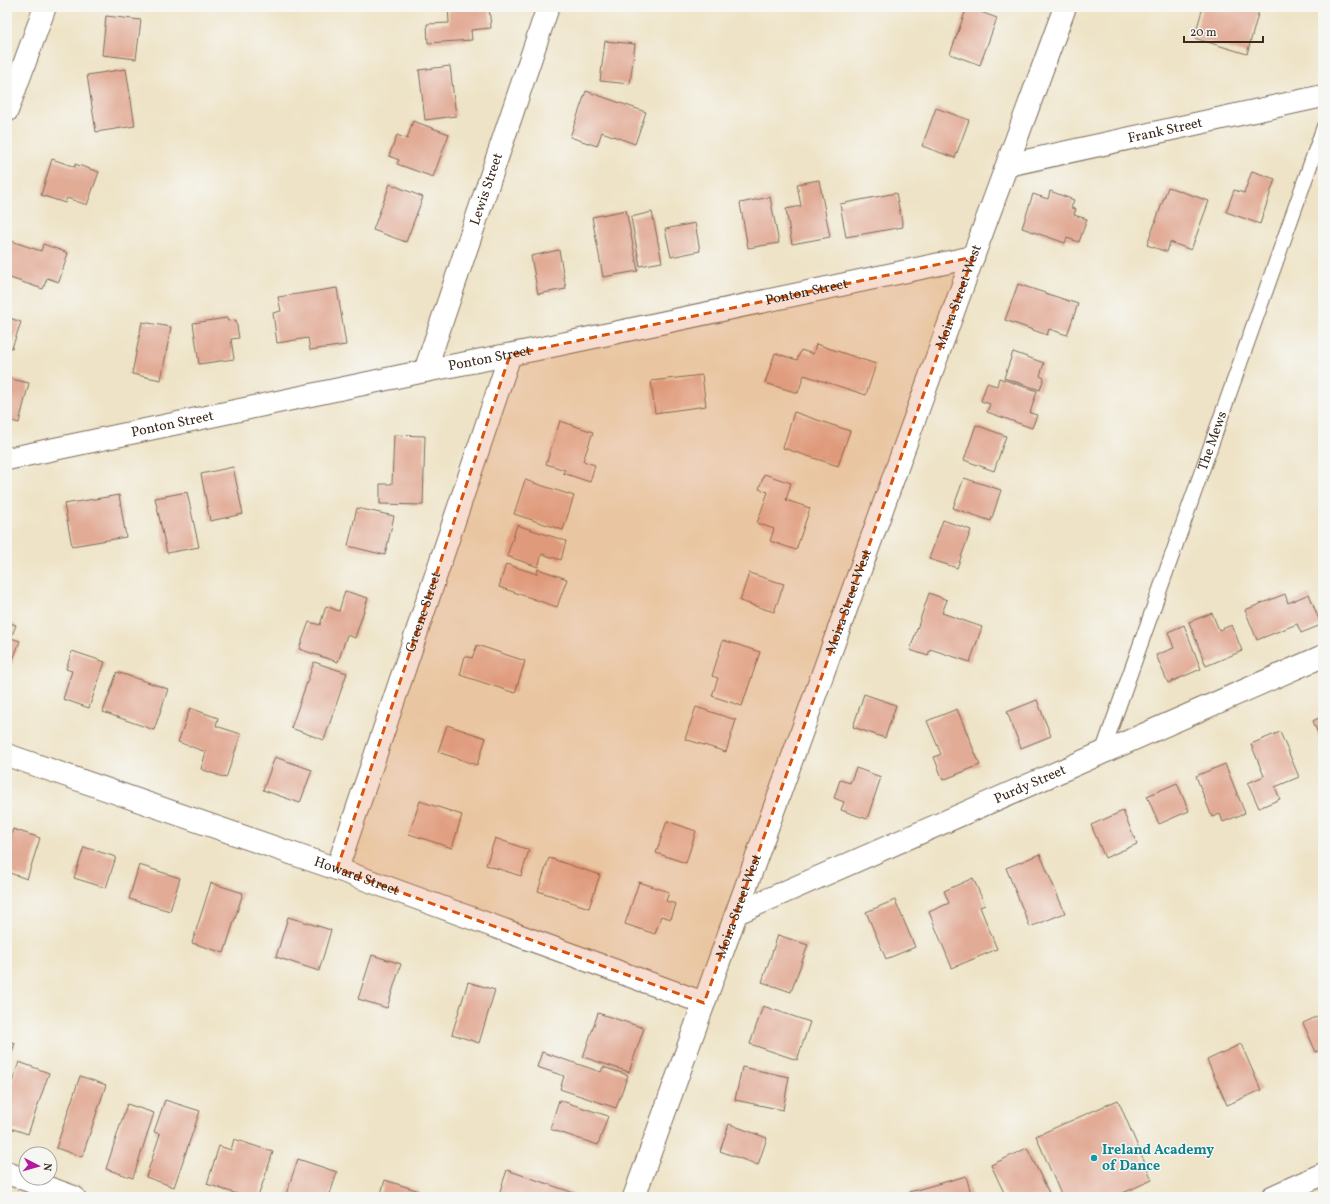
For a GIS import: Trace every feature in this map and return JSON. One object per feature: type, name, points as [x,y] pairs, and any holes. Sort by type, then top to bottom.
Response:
[{"type":"street","points":[[7,111],[45,7]]},
{"type":"street","name":"Lewis Street","points":[[425,371],[548,7]]},
{"type":"street","name":"Moira Street West","points":[[634,1197],[1065,7]]},
{"type":"street","name":"Frank Street","points":[[1008,165],[1323,96]]},
{"type":"street","name":"Ponton Street","points":[[7,459],[973,258]]},
{"type":"street","name":"Greene Street","points":[[336,870],[510,355]]},
{"type":"street","name":"Purdy Street","points":[[737,912],[1323,656]]},
{"type":"street","name":"Howard Street","points":[[7,755],[336,870],[704,1003]]},
{"type":"street","points":[[7,1173],[74,1197]]},
{"type":"street","points":[[1272,1197],[1323,1174]]},
{"type":"lane","name":"The Mews","points":[[1102,753],[1323,129]]},
{"type":"highlighted area","points":[[973,257],[737,913],[704,1003],[337,869],[510,355]]},
{"type":"building","points":[[448,7],[489,7],[491,28],[471,30],[472,40],[428,43],[427,24],[449,23]]},
{"type":"building","points":[[967,7],[997,18],[980,65],[950,54]]},
{"type":"building","points":[[1203,7],[1260,7],[1247,54],[1194,38]]},
{"type":"building","points":[[106,16],[141,20],[136,59],[102,55]]},
{"type":"building","points":[[605,41],[635,44],[630,84],[600,81]]},
{"type":"building","points":[[450,66],[456,116],[425,120],[419,70]]},
{"type":"building","points":[[126,69],[135,126],[96,132],[87,75]]},
{"type":"building","points":[[586,91],[646,112],[635,144],[602,132],[597,146],[570,137]]},
{"type":"building","points":[[936,108],[969,120],[955,158],[922,146]]},
{"type":"building","points":[[413,121],[449,134],[433,177],[397,164],[399,160],[389,156],[397,135],[407,139]]},
{"type":"building","points":[[52,159],[75,167],[75,164],[99,172],[87,205],[67,198],[65,203],[41,195]]},
{"type":"building","points":[[1252,171],[1275,179],[1260,224],[1226,212],[1234,190],[1244,193]]},
{"type":"building","points":[[819,180],[830,237],[792,244],[786,209],[801,206],[797,184]]},
{"type":"building","points":[[390,184],[423,197],[406,242],[373,230]]},
{"type":"building","points":[[1168,187],[1209,201],[1191,250],[1170,242],[1167,252],[1147,245]]},
{"type":"building","points":[[1050,191],[1074,200],[1071,208],[1076,209],[1074,215],[1087,219],[1079,242],[1067,238],[1065,243],[1022,228],[1033,194],[1048,199]]},
{"type":"building","points":[[896,193],[903,227],[846,237],[840,204]]},
{"type":"building","points":[[770,197],[779,243],[748,248],[740,203]]},
{"type":"building","points":[[626,210],[638,271],[603,277],[592,217]]},
{"type":"building","points":[[652,212],[662,262],[640,266],[631,217]]},
{"type":"building","points":[[695,223],[700,251],[671,257],[665,229]]},
{"type":"building","points":[[11,241],[41,251],[43,244],[68,253],[59,282],[47,278],[43,289],[7,277],[7,254]]},
{"type":"building","points":[[559,250],[566,289],[538,294],[531,256]]},
{"type":"building","points":[[1018,284],[1078,304],[1067,335],[1049,329],[1047,335],[1005,320]]},
{"type":"building","points":[[337,288],[346,345],[310,350],[308,338],[277,343],[273,313],[281,311],[278,297]]},
{"type":"building","points":[[7,317],[21,322],[12,348],[7,347]]},
{"type":"building","points":[[227,318],[228,321],[236,320],[239,338],[231,339],[234,359],[199,364],[193,323]]},
{"type":"building","points":[[142,322],[171,327],[161,380],[132,374]]},
{"type":"building","points":[[816,344],[876,364],[866,395],[804,375],[798,393],[765,383],[775,353],[797,360],[801,350],[813,354]]},
{"type":"building","points":[[1013,352],[1044,363],[1040,376],[1044,378],[1040,390],[1004,378]]},
{"type":"building","points":[[702,375],[706,406],[655,413],[651,381]]},
{"type":"building","points":[[7,378],[29,383],[19,423],[7,420]]},
{"type":"building","points":[[999,378],[1037,391],[1030,413],[1037,415],[1032,428],[987,412],[990,404],[981,401],[987,383],[997,386]]},
{"type":"building","points":[[794,412],[850,431],[838,466],[783,448]]},
{"type":"building","points":[[560,421],[593,432],[583,461],[595,465],[590,482],[563,473],[565,470],[546,464]]},
{"type":"building","points":[[976,425],[1006,436],[994,471],[964,460]]},
{"type":"building","points":[[394,435],[425,436],[423,505],[380,504],[380,484],[392,484]]},
{"type":"building","points":[[233,467],[243,514],[210,521],[201,474]]},
{"type":"building","points":[[764,474],[791,483],[786,500],[810,508],[796,550],[770,541],[774,529],[757,523],[768,492],[759,489]]},
{"type":"building","points":[[964,478],[1001,490],[991,521],[953,508]]},
{"type":"building","points":[[525,480],[574,496],[563,530],[514,514]]},
{"type":"building","points":[[187,492],[199,547],[167,553],[155,498]]},
{"type":"building","points":[[119,495],[126,537],[72,546],[64,504]]},
{"type":"building","points":[[357,508],[394,516],[385,555],[348,546]]},
{"type":"building","points":[[943,520],[971,530],[957,568],[929,559]]},
{"type":"building","points":[[517,525],[566,541],[561,560],[542,554],[538,567],[507,556]]},
{"type":"building","points":[[506,564],[537,574],[538,569],[567,579],[557,607],[499,587]]},
{"type":"building","points":[[749,573],[784,584],[774,612],[740,601]]},
{"type":"building","points":[[345,591],[368,598],[355,638],[347,635],[338,662],[299,649],[309,622],[320,625],[326,606],[339,611]]},
{"type":"building","points":[[929,593],[947,600],[942,613],[982,627],[970,662],[930,649],[928,656],[910,650]]},
{"type":"building","points":[[1285,594],[1288,603],[1309,594],[1321,625],[1301,633],[1297,624],[1257,640],[1245,610]]},
{"type":"building","points":[[1212,613],[1219,630],[1232,625],[1242,651],[1206,666],[1189,622]]},
{"type":"building","points":[[7,622],[16,625],[11,638],[20,641],[7,676]]},
{"type":"building","points":[[1184,625],[1201,669],[1168,683],[1156,655],[1174,648],[1168,632]]},
{"type":"building","points":[[723,640],[760,652],[742,706],[712,696],[718,678],[712,676]]},
{"type":"building","points":[[477,645],[525,661],[515,693],[460,675],[465,656],[472,658]]},
{"type":"building","points":[[72,651],[105,662],[89,708],[63,699],[72,671],[66,669]]},
{"type":"building","points":[[314,662],[347,673],[324,740],[291,728]]},
{"type":"building","points":[[117,672],[168,689],[154,730],[103,712]]},
{"type":"building","points":[[864,694],[896,705],[885,738],[853,727]]},
{"type":"building","points":[[1037,700],[1051,736],[1021,748],[1007,712]]},
{"type":"building","points":[[696,707],[736,720],[726,752],[685,739]]},
{"type":"building","points":[[190,708],[218,718],[216,726],[241,734],[226,778],[201,769],[206,752],[178,742]]},
{"type":"building","points":[[957,709],[980,765],[943,780],[934,757],[941,754],[927,721]]},
{"type":"building","points":[[1323,716],[1323,746],[1313,721]]},
{"type":"building","points":[[447,725],[486,738],[477,765],[438,752]]},
{"type":"building","points":[[1280,732],[1299,777],[1275,787],[1280,799],[1259,808],[1248,783],[1264,776],[1251,744]]},
{"type":"building","points":[[275,757],[312,770],[300,803],[263,790]]},
{"type":"building","points":[[1225,764],[1245,813],[1223,822],[1220,814],[1212,817],[1196,776]]},
{"type":"building","points":[[856,768],[881,777],[867,819],[841,810],[844,802],[834,798],[840,780],[850,783]]},
{"type":"building","points":[[1177,783],[1189,811],[1159,824],[1147,796]]},
{"type":"building","points":[[420,801],[462,815],[452,848],[409,834]]},
{"type":"building","points":[[1123,811],[1137,844],[1105,858],[1091,825]]},
{"type":"building","points":[[667,821],[696,831],[686,863],[656,853]]},
{"type":"building","points":[[13,829],[40,838],[27,879],[7,872],[7,850]]},
{"type":"building","points":[[495,838],[529,850],[521,876],[486,865]]},
{"type":"building","points":[[84,847],[116,857],[106,888],[74,878]]},
{"type":"building","points":[[1040,854],[1065,913],[1030,927],[1006,868]]},
{"type":"building","points":[[549,858],[600,875],[589,908],[538,891]]},
{"type":"building","points":[[139,865],[180,878],[170,911],[129,899]]},
{"type":"building","points":[[973,878],[985,905],[980,907],[997,949],[952,968],[929,912],[949,903],[944,891]]},
{"type":"building","points":[[639,882],[669,892],[666,901],[676,904],[671,919],[661,916],[655,934],[625,924]]},
{"type":"building","points":[[211,883],[243,893],[224,953],[192,943]]},
{"type":"building","points":[[895,900],[915,947],[886,959],[866,912]]},
{"type":"building","points":[[288,917],[331,930],[319,971],[276,957]]},
{"type":"building","points":[[778,935],[808,945],[791,992],[762,982]]},
{"type":"building","points":[[372,955],[401,964],[387,1008],[358,999]]},
{"type":"building","points":[[468,982],[495,990],[479,1043],[452,1034]]},
{"type":"building","points":[[763,1006],[810,1022],[797,1060],[750,1044]]},
{"type":"building","points":[[598,1013],[644,1028],[629,1072],[583,1057]]},
{"type":"building","points":[[1323,1014],[1323,1049],[1316,1052],[1303,1023]]},
{"type":"building","points":[[7,1040],[15,1043],[7,1067]]},
{"type":"building","points":[[1241,1044],[1261,1090],[1227,1105],[1207,1060]]},
{"type":"building","points":[[542,1052],[601,1072],[603,1067],[628,1075],[616,1108],[560,1089],[564,1076],[537,1067]]},
{"type":"building","points":[[19,1062],[49,1073],[28,1134],[7,1127],[7,1097]]},
{"type":"building","points":[[742,1067],[789,1077],[783,1110],[735,1100]]},
{"type":"building","points":[[80,1076],[106,1085],[82,1157],[58,1149],[57,1146]]},
{"type":"building","points":[[165,1100],[200,1111],[174,1187],[146,1177],[160,1134],[154,1132]]},
{"type":"building","points":[[559,1100],[608,1116],[598,1145],[550,1129]]},
{"type":"building","name":"Ireland Academy of Dance","points":[[1118,1100],[1152,1180],[1114,1197],[1062,1197],[1036,1136]]},
{"type":"building","points":[[127,1104],[154,1113],[133,1178],[106,1169]]},
{"type":"building","points":[[729,1124],[767,1138],[758,1165],[720,1151]]},
{"type":"building","points":[[234,1139],[273,1152],[258,1197],[246,1197],[207,1184],[219,1146],[231,1150]]},
{"type":"building","points":[[1027,1148],[1051,1197],[1006,1197],[991,1165]]},
{"type":"building","points":[[298,1159],[337,1172],[329,1197],[285,1197]]},
{"type":"building","points":[[507,1170],[574,1193],[573,1197],[498,1197]]},
{"type":"building","points":[[966,1176],[972,1197],[910,1197],[909,1192]]},
{"type":"building","points":[[385,1180],[419,1191],[417,1197],[380,1197]]},
{"type":"place","name":"Ireland Academy of Dance","points":[[1094,1158]]}]
